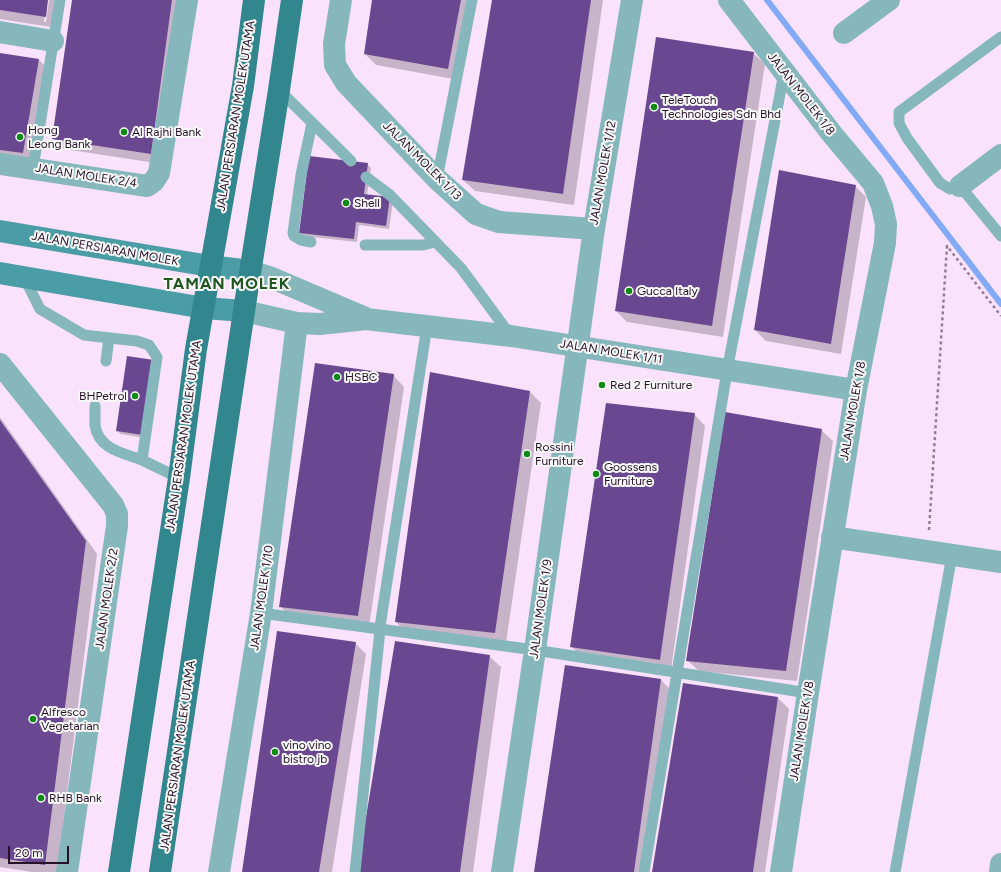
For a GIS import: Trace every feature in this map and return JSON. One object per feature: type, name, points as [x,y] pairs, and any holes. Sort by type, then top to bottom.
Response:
[{"type":"main road","name":"JALAN PERSIARAN MOLEK UTAMA","points":[[119,872],[196,349],[243,86],[254,0]]},
{"type":"main road","name":"JALAN PERSIARAN MOLEK UTAMA","points":[[162,870],[244,311],[280,90],[292,0]]},
{"type":"main road","name":"JALAN PERSIARAN MOLEK","points":[[0,231],[210,266],[250,271]]},
{"type":"main road","points":[[0,273],[204,308],[244,311]]},
{"type":"street","name":"JALAN MOLEK 2/4","points":[[0,164],[147,186],[154,182],[159,173],[187,0]]},
{"type":"street","name":"JALAN MOLEK 1/13","points":[[341,0],[334,44],[335,65],[346,83],[437,179],[476,214],[499,222],[594,229]]},
{"type":"street","name":"JALAN MOLEK 1/12","points":[[578,346],[594,229],[632,0]]},
{"type":"street","name":"JALAN MOLEK 1/8","points":[[729,0],[832,134],[873,183],[882,206],[886,224],[885,242],[856,390],[832,537],[781,872]]},
{"type":"street","points":[[844,33],[890,0]]},
{"type":"street","points":[[0,32],[53,41]]},
{"type":"street","points":[[960,186],[1001,155]]},
{"type":"street","name":"JALAN MOLEK 1/11","points":[[250,271],[272,278],[366,319]]},
{"type":"street","name":"JALAN MOLEK 1/11","points":[[244,311],[297,324],[320,324],[366,319],[511,336],[856,390]]},
{"type":"street","name":"JALAN MOLEK 1/10","points":[[219,872],[261,613],[297,324]]},
{"type":"street","name":"JALAN MOLEK 1/9","points":[[502,872],[578,346]]},
{"type":"street","name":"JALAN MOLEK 2/2","points":[[0,364],[113,504],[117,514],[117,526],[67,872]]},
{"type":"street","points":[[832,537],[1001,562]]},
{"type":"street","points":[[1000,872],[1001,864]]},
{"type":"lane","points":[[33,168],[60,0]]},
{"type":"lane","points":[[437,179],[472,0]]},
{"type":"lane","points":[[1001,36],[899,112],[899,123],[907,138],[940,183],[950,189],[960,186],[1001,236]]},
{"type":"lane","points":[[644,872],[727,371],[785,72]]},
{"type":"lane","points":[[280,90],[351,161]]},
{"type":"lane","points":[[311,242],[301,240],[293,234],[301,175],[312,123]]},
{"type":"lane","points":[[366,177],[390,195],[461,268],[511,336]]},
{"type":"lane","points":[[365,245],[422,245],[435,242]]},
{"type":"lane","points":[[24,277],[40,309],[84,335],[137,341],[149,345],[157,357],[142,460]]},
{"type":"lane","points":[[355,872],[380,629],[427,326]]},
{"type":"lane","points":[[106,361],[109,338]]},
{"type":"lane","points":[[95,406],[95,426],[99,439],[104,444],[117,451],[142,460],[178,478]]},
{"type":"lane","points":[[895,872],[952,555]]},
{"type":"lane","points":[[261,613],[535,650],[678,671],[808,693]]},
{"type":"path","points":[[936,531],[929,530],[947,246],[1001,316]]},
{"type":"building","points":[[0,0],[48,0],[46,17],[0,10]]},
{"type":"building","points":[[72,0],[172,0],[151,154],[52,139]]},
{"type":"building","points":[[372,0],[461,0],[448,69],[364,54]]},
{"type":"building","points":[[492,0],[591,0],[563,194],[462,180]]},
{"type":"building","points":[[656,37],[754,52],[712,326],[615,311]]},
{"type":"building","points":[[0,53],[39,59],[23,153],[0,150]]},
{"type":"building","name":"Shell","points":[[309,156],[368,163],[364,194],[390,197],[386,226],[356,222],[354,239],[299,233]]},
{"type":"building","points":[[779,170],[856,185],[831,344],[754,330]]},
{"type":"building","name":"BHPetrol","points":[[127,356],[154,360],[143,435],[116,431]]},
{"type":"building","points":[[315,363],[394,374],[358,616],[279,607]]},
{"type":"building","points":[[430,372],[530,391],[495,633],[395,622]]},
{"type":"building","points":[[606,403],[695,413],[660,660],[570,647]]},
{"type":"building","points":[[725,412],[822,429],[786,671],[686,661]]},
{"type":"building","points":[[0,420],[86,541],[45,865],[0,858]]},
{"type":"building","points":[[277,631],[356,642],[319,872],[242,872]]},
{"type":"building","points":[[395,641],[490,655],[460,872],[357,872]]},
{"type":"building","points":[[565,665],[661,679],[634,872],[534,872]]},
{"type":"building","points":[[683,683],[778,697],[753,872],[652,872]]},
{"type":"waterway","points":[[767,0],[1001,304]]},
{"type":"place","name":"TeleTouch Technologies Sdn Bhd","points":[[654,107]]},
{"type":"place","name":"Al Rajhi Bank","points":[[124,132]]},
{"type":"place","name":"Hong Leong Bank","points":[[20,137]]},
{"type":"place","name":"Shell","points":[[346,203]]},
{"type":"place","name":"Gucca Italy","points":[[629,291]]},
{"type":"place","name":"HSBC","points":[[337,377]]},
{"type":"place","name":"Red 2 Furniture","points":[[602,385]]},
{"type":"place","name":"BHPetrol","points":[[135,396]]},
{"type":"place","name":"Rossini Furniture","points":[[527,454]]},
{"type":"place","name":"Goossens Furniture","points":[[596,474]]},
{"type":"place","name":"Alfresco Vegetarian","points":[[33,719]]},
{"type":"place","name":"vino vino bistro jb","points":[[275,752]]},
{"type":"place","name":"RHB Bank","points":[[41,798]]},
{"type":"district","name":"TAMAN MOLEK","points":[[227,284]]}]
